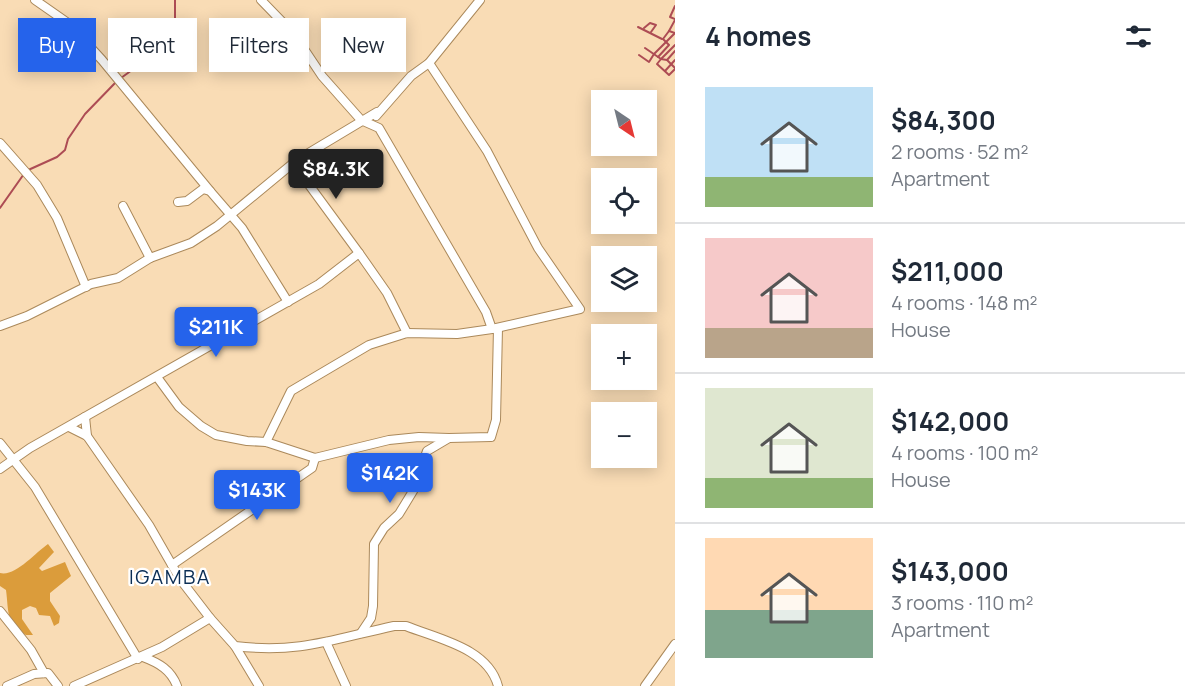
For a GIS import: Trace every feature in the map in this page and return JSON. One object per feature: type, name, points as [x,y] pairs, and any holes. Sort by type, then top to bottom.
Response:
[{"type":"street","points":[[35,0],[68,23],[123,82],[229,216],[242,228],[288,302]]},
{"type":"street","points":[[261,0],[294,34],[322,76],[361,120],[379,128]]},
{"type":"street","points":[[0,326],[27,316],[86,287],[118,278],[150,258],[191,243],[229,216],[293,163],[377,112],[429,63],[480,0]]},
{"type":"street","points":[[266,442],[291,391],[369,345],[407,333],[457,334],[580,309],[538,248],[487,151],[429,63]]},
{"type":"street","points":[[157,377],[178,406],[201,426],[216,435],[266,442],[315,458],[389,440],[418,437],[491,436],[496,420],[495,328],[379,128],[375,118],[377,112]]},
{"type":"street","points":[[0,143],[28,175],[57,218],[86,287]]},
{"type":"street","points":[[293,163],[387,293],[407,333]]},
{"type":"street","points":[[178,202],[187,201],[203,189],[210,191]]},
{"type":"street","points":[[123,206],[150,258]]},
{"type":"street","points":[[0,469],[30,448],[319,284],[359,253]]},
{"type":"street","points":[[85,417],[87,436]]},
{"type":"street","points":[[69,427],[87,436],[149,525],[172,565],[210,618],[235,646],[260,686]]},
{"type":"street","points":[[361,633],[371,618],[373,606],[374,544],[384,528],[399,514],[413,491],[427,451],[448,438]]},
{"type":"street","points":[[0,443],[12,461],[23,469],[35,487],[141,658],[160,664],[173,676],[177,686]]},
{"type":"street","points":[[172,565],[312,468],[315,458]]},
{"type":"street","points":[[0,611],[31,650],[44,673]]},
{"type":"street","points":[[74,686],[141,658],[210,618]]},
{"type":"street","points":[[235,646],[290,650],[394,626],[406,626],[478,655],[489,667],[498,686]]},
{"type":"street","points":[[326,642],[346,686]]},
{"type":"street","points":[[645,686],[675,644]]},
{"type":"street","points":[[6,686],[34,674],[44,673],[48,673],[58,686]]},
{"type":"shaded area","points":[[48,544],[54,552],[39,568],[42,571],[65,562],[71,576],[50,593],[50,601],[60,616],[59,623],[54,626],[50,616],[39,615],[36,608],[30,606],[22,610],[22,619],[33,635],[26,635],[14,625],[9,616],[6,590],[0,586],[0,573],[18,568]]},
{"type":"waterway","points":[[121,78],[132,70],[175,21],[175,0]]},
{"type":"waterway","points":[[675,6],[670,17],[675,19]]},
{"type":"waterway","points":[[669,31],[675,20]]},
{"type":"waterway","points":[[644,28],[650,23],[656,25],[651,32]]},
{"type":"waterway","points":[[638,27],[662,39]]},
{"type":"waterway","points":[[658,57],[669,45],[663,39],[669,31],[675,33]]},
{"type":"waterway","points":[[639,55],[649,62],[675,33]]},
{"type":"waterway","points":[[675,45],[661,59],[667,60],[675,68]]},
{"type":"waterway","points":[[645,48],[661,59],[657,64],[669,75],[675,69]]},
{"type":"waterway","points":[[667,60],[675,51]]},
{"type":"waterway","points":[[665,71],[675,60]]},
{"type":"waterway","points":[[0,208],[26,171],[57,157],[65,150],[68,139],[85,114],[116,82]]},
{"type":"district","name":"IGAMBA","points":[[170,577]]}]
